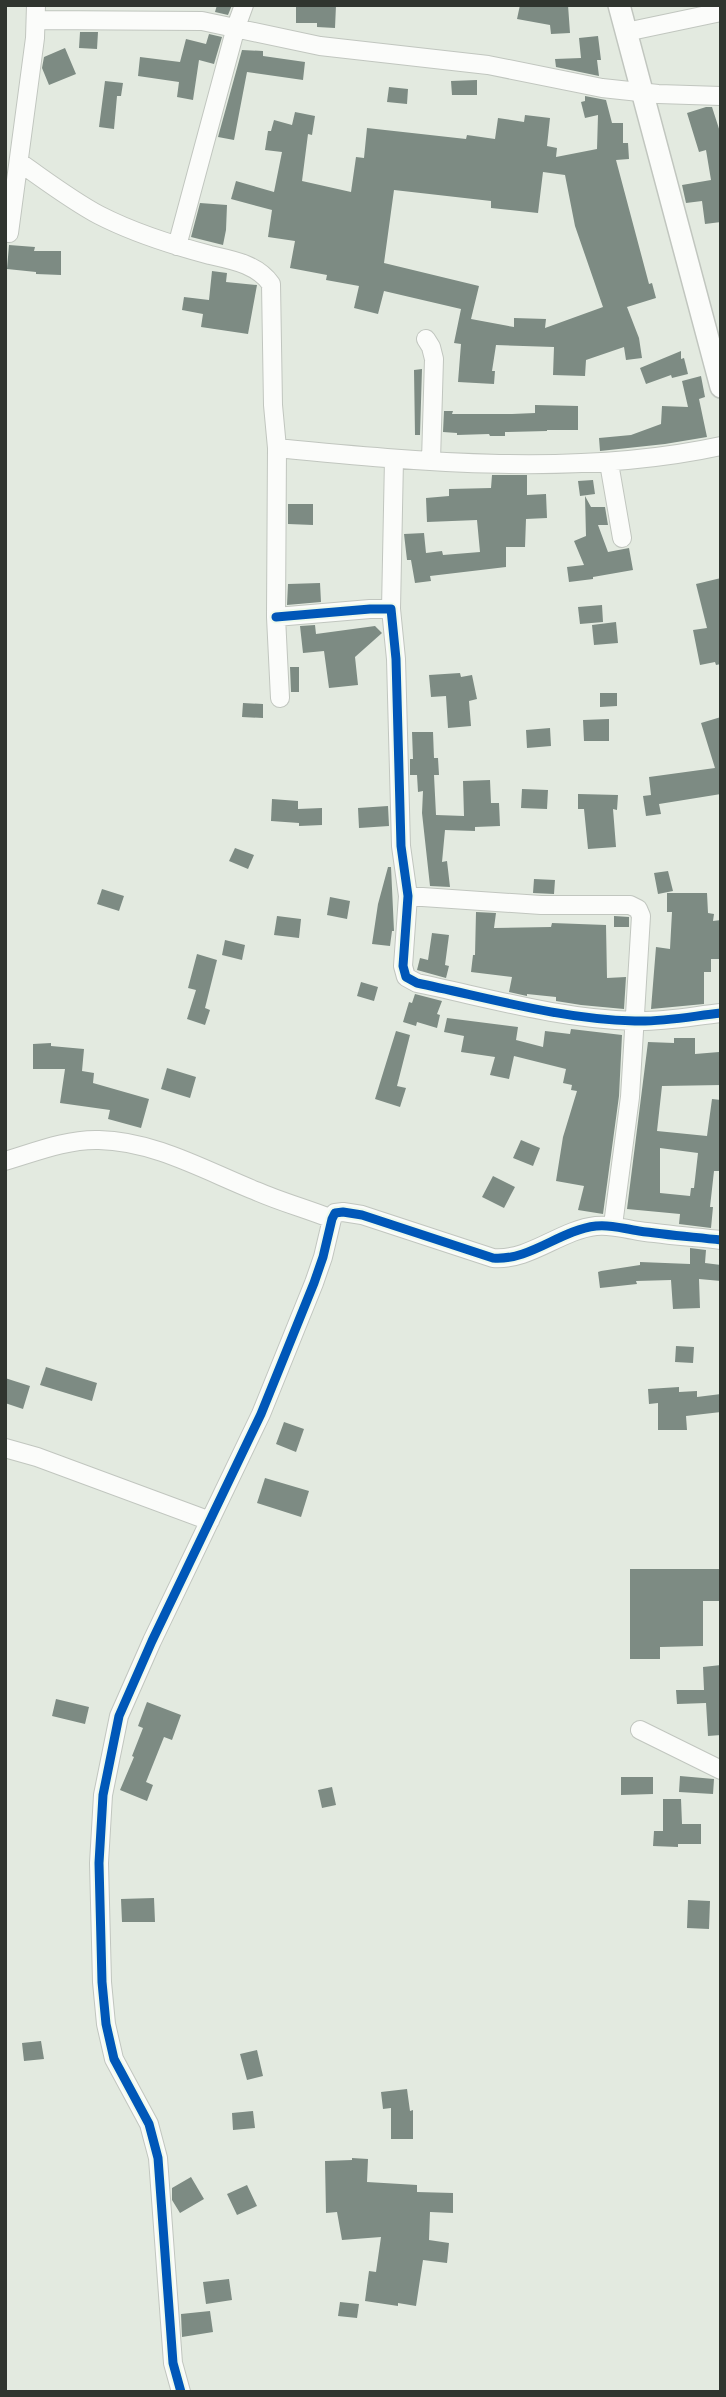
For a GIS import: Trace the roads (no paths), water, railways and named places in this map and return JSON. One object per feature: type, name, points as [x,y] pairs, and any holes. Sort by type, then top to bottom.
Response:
[{"type":"main road","points":[[619,5],[721,387]]},
{"type":"street","points":[[177,246],[244,5]]},
{"type":"street","points":[[626,32],[721,12]]},
{"type":"street","points":[[9,233],[36,13],[202,21],[320,46],[488,65],[581,85],[642,93],[721,96]]},
{"type":"street","points":[[19,162],[100,215],[131,230],[177,246],[251,266],[265,275],[271,284],[276,448],[276,617],[280,698]]},
{"type":"street","points":[[426,339],[434,359],[431,460]]},
{"type":"street","points":[[276,448],[470,463],[609,463],[721,446]]},
{"type":"street","points":[[394,459],[391,609],[396,659],[401,846],[408,896],[403,966],[406,977],[533,1010],[636,1021],[721,1013]]},
{"type":"street","points":[[609,463],[622,538]]},
{"type":"street","points":[[276,617],[391,609]]},
{"type":"street","points":[[408,896],[541,905],[635,907],[641,916],[630,1097],[613,1225]]},
{"type":"street","points":[[5,1161],[64,1143],[97,1140],[120,1142],[158,1151],[285,1203],[332,1219]]},
{"type":"street","points":[[181,2392],[173,2363],[158,2158],[149,2124],[114,2059],[106,2024],[102,1982],[99,1863],[103,1795],[119,1716],[152,1640],[261,1413],[323,1257],[332,1219],[335,1213],[362,1215],[503,1259],[586,1228],[613,1225],[639,1231],[721,1240]]},
{"type":"street","points":[[5,1448],[37,1457],[210,1521]]},
{"type":"street","points":[[640,1730],[721,1770]]}]
